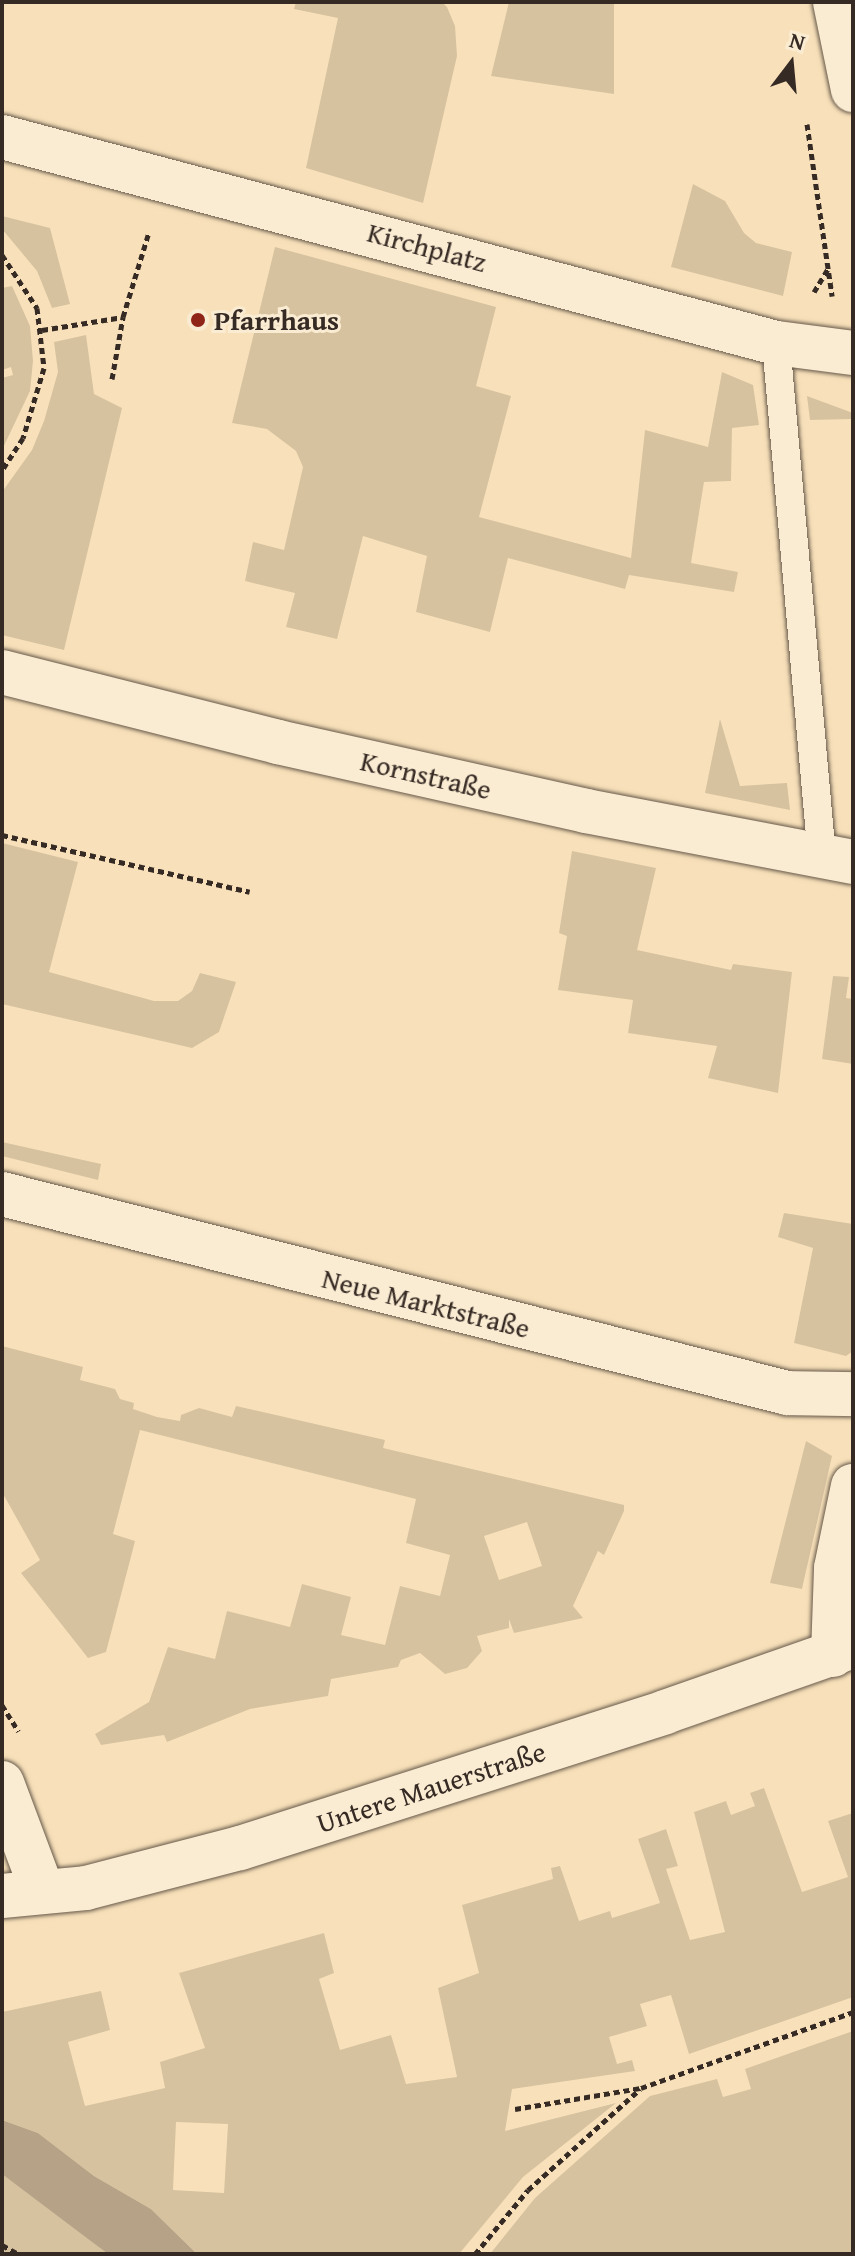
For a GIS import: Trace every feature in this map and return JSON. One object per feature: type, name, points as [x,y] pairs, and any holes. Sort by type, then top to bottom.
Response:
[{"type":"street","points":[[835,2],[853,90]]},
{"type":"street","name":"Kirchplatz","points":[[2,137],[776,343],[847,353]]},
{"type":"street","name":"Kornstraße","points":[[2,672],[293,746],[838,859]]},
{"type":"street","name":"Neue Marktstraße","points":[[2,1194],[787,1393],[853,1394]]},
{"type":"street","points":[[843,1651],[836,1568],[853,1486]]},
{"type":"street","name":"Untere Mauerstraße","points":[[22,1893],[86,1888],[240,1848],[843,1651]]},
{"type":"street","points":[[2,1783],[22,1893]]},
{"type":"lane","points":[[776,343],[838,859]]},
{"type":"path","points":[[807,120],[847,353]]},
{"type":"path","points":[[112,379],[123,317],[152,220]]},
{"type":"path","points":[[2,255],[24,283],[42,330],[38,399],[23,438],[2,470]]},
{"type":"path","points":[[42,330],[123,317]]},
{"type":"path","points":[[2,835],[250,892]]},
{"type":"path","points":[[515,2109],[641,2088],[853,2012]]},
{"type":"path","points":[[475,2254],[528,2190],[641,2088]]},
{"type":"path","points":[[2,2245],[18,2254]]},
{"type":"shaded area","points":[[296,2],[442,2],[447,7],[455,26],[457,56],[423,203],[306,168],[338,18],[294,9]]},
{"type":"shaded area","points":[[509,2],[614,2],[614,94],[491,76]]},
{"type":"shaded area","points":[[693,184],[725,201],[744,233],[756,243],[792,252],[783,296],[671,267]]},
{"type":"shaded area","points":[[2,216],[50,228],[70,304],[52,308],[37,271],[2,229]]},
{"type":"shaded area","points":[[275,247],[496,307],[476,386],[511,396],[479,517],[631,558],[645,430],[708,447],[722,372],[753,385],[759,425],[732,428],[731,481],[704,482],[691,563],[738,572],[734,592],[629,575],[625,589],[508,558],[490,632],[416,612],[427,556],[363,536],[337,639],[286,627],[295,593],[245,581],[253,542],[284,550],[303,467],[296,451],[267,429],[232,423]]},
{"type":"shaded area","points":[[12,286],[30,326],[33,361],[30,391],[2,450],[2,378],[13,375],[11,367],[2,370],[2,288]]},
{"type":"shaded area","points":[[86,335],[94,394],[122,408],[64,650],[2,635],[2,492],[32,450],[44,421],[58,372],[54,342]]},
{"type":"shaded area","points":[[807,396],[853,413],[853,419],[810,420]]},
{"type":"shaded area","points":[[720,719],[740,786],[787,783],[790,810],[705,793]]},
{"type":"shaded area","points":[[2,843],[78,862],[49,972],[154,1001],[178,1001],[192,991],[200,973],[236,982],[219,1032],[192,1048],[2,1004]]},
{"type":"shaded area","points":[[572,851],[656,868],[637,950],[731,970],[733,964],[792,972],[778,1093],[708,1078],[717,1046],[628,1033],[633,1000],[558,990],[567,936],[559,933]]},
{"type":"shaded area","points":[[833,976],[849,977],[846,998],[853,999],[853,1064],[822,1059]]},
{"type":"shaded area","points":[[2,1142],[101,1164],[98,1180],[2,1156]]},
{"type":"shaded area","points":[[784,1213],[853,1224],[853,1351],[846,1356],[794,1343],[813,1248],[778,1237]]},
{"type":"shaded area","points":[[2,1346],[83,1367],[80,1380],[115,1389],[120,1399],[134,1403],[133,1409],[157,1417],[180,1421],[181,1415],[199,1408],[232,1417],[236,1406],[385,1440],[383,1448],[624,1505],[624,1511],[604,1555],[598,1551],[573,1606],[583,1618],[514,1633],[509,1619],[509,1628],[477,1636],[482,1651],[467,1668],[445,1674],[420,1653],[401,1660],[398,1667],[331,1679],[328,1696],[250,1709],[167,1742],[164,1735],[101,1745],[95,1734],[149,1702],[168,1647],[215,1659],[227,1611],[290,1627],[302,1584],[351,1597],[341,1635],[385,1645],[400,1586],[440,1596],[450,1555],[406,1543],[416,1499],[140,1430],[113,1534],[135,1541],[106,1652],[88,1658],[21,1573],[40,1560],[2,1492]],"holes":[[[527,1522],[542,1566],[499,1580],[484,1536]]]},
{"type":"shaded area","points":[[806,1441],[832,1456],[802,1589],[770,1583]]},
{"type":"shaded area","points":[[764,1788],[802,1892],[848,1877],[828,1821],[853,1813],[853,1997],[689,2054],[671,1995],[640,2004],[647,2026],[609,2037],[617,2064],[632,2060],[635,2071],[512,2089],[505,2131],[616,2103],[523,2177],[459,2254],[197,2254],[151,2209],[94,2176],[38,2133],[2,2120],[2,2012],[101,1991],[110,2030],[68,2042],[85,2106],[165,2088],[160,2062],[205,2048],[179,1973],[324,1933],[334,1973],[319,1979],[340,2050],[391,2035],[406,2084],[457,2077],[438,1988],[479,1973],[462,1905],[553,1879],[551,1868],[560,1866],[579,1921],[610,1911],[612,1918],[660,1903],[638,1839],[666,1829],[678,1866],[666,1869],[690,1940],[725,1932],[694,1812],[726,1801],[731,1815],[755,1806],[750,1793]],"holes":[[[176,2122],[228,2124],[224,2193],[173,2190]]]},
{"type":"shaded area","points":[[853,2031],[853,2254],[490,2254],[535,2198],[650,2096],[717,2079],[723,2097],[751,2089],[745,2069]]},
{"type":"shaded area","points":[[2,2120],[38,2133],[94,2176],[151,2209],[197,2254],[108,2254],[2,2174]]},
{"type":"shaded area","points":[[2,2174],[42,2202],[108,2254],[2,2254]]},
{"type":"place","name":"Pfarrhaus","points":[[198,320]]}]
